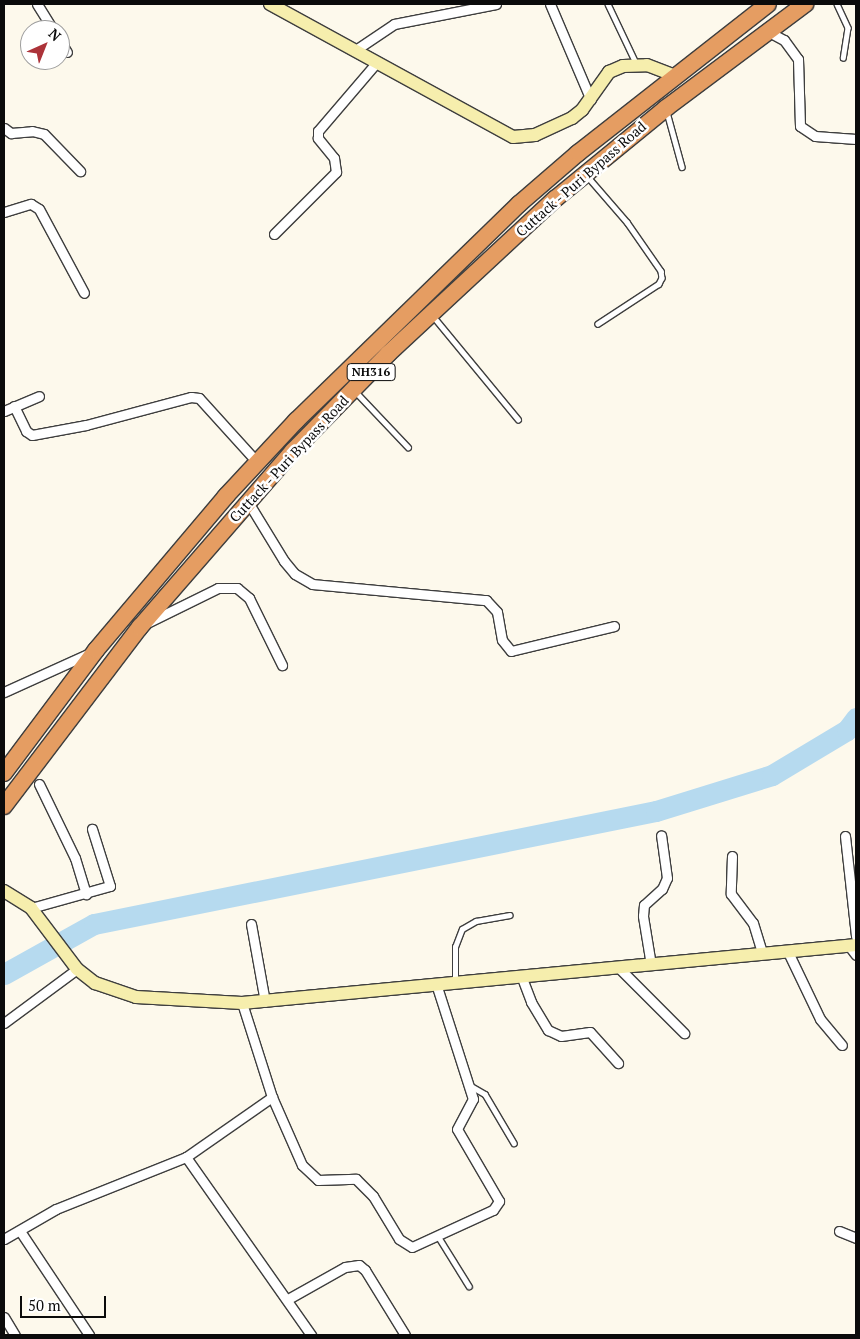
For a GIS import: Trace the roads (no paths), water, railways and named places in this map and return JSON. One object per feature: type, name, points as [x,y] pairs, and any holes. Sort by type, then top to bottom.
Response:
[{"type":"highway","name":"Cuttack - Puri Bypass Road","points":[[4,773],[96,650],[257,462],[390,327],[512,210],[675,76],[767,4]]},
{"type":"highway","name":"Cuttack - Puri Bypass Road","points":[[4,806],[140,627],[248,502],[353,390],[430,313],[585,174],[666,108],[805,4]]},
{"type":"street","points":[[37,4],[47,20]]},
{"type":"street","points":[[270,4],[513,137],[535,135],[572,118],[591,100],[609,72],[636,63],[675,76]]},
{"type":"street","points":[[354,51],[400,22],[496,4]]},
{"type":"street","points":[[550,4],[591,100]]},
{"type":"street","points":[[767,31],[784,40],[798,59],[800,126],[815,136],[856,139]]},
{"type":"street","points":[[274,234],[336,172],[334,158],[318,138],[318,131],[376,63]]},
{"type":"street","points":[[4,128],[11,133],[32,131],[44,134],[80,171]]},
{"type":"street","points":[[4,212],[31,204],[39,209],[84,293]]},
{"type":"street","points":[[4,411],[16,410],[39,396]]},
{"type":"street","points":[[16,410],[26,431],[37,435],[86,425],[192,396],[204,402],[257,462]]},
{"type":"street","points":[[248,502],[284,562],[312,584],[486,600],[497,612],[502,640],[511,651],[614,626]]},
{"type":"street","points":[[140,627],[218,588],[238,588],[248,598],[282,666]]},
{"type":"street","points":[[4,692],[96,650]]},
{"type":"street","points":[[39,784],[75,858],[86,894]]},
{"type":"street","points":[[31,908],[110,886],[92,828]]},
{"type":"street","points":[[651,964],[643,916],[644,905],[662,889],[667,878],[661,835]]},
{"type":"street","points":[[4,891],[31,908],[74,965],[102,986],[136,998],[242,1003],[265,1002],[620,969],[762,952],[854,945],[845,836]]},
{"type":"street","points":[[732,856],[731,894],[753,923],[762,952]]},
{"type":"street","points":[[251,924],[265,1002]]},
{"type":"street","points":[[787,950],[816,1012],[842,1045]]},
{"type":"street","points":[[4,1023],[74,965]]},
{"type":"street","points":[[620,969],[684,1033]]},
{"type":"street","points":[[522,978],[531,1002],[548,1030],[561,1036],[590,1032],[618,1063]]},
{"type":"street","points":[[242,1003],[272,1098],[293,1146],[310,1176],[325,1181],[356,1179],[369,1191],[400,1239],[408,1246],[416,1246],[498,1205],[498,1198],[457,1129],[472,1104],[471,1086],[437,987]]},
{"type":"street","points":[[4,1240],[56,1209],[186,1157],[272,1098]]},
{"type":"street","points":[[186,1157],[288,1299],[311,1335]]},
{"type":"street","points":[[20,1230],[88,1335]]},
{"type":"street","points":[[839,1231],[856,1238]]},
{"type":"street","points":[[288,1299],[345,1267],[359,1265],[365,1270],[405,1335]]},
{"type":"street","points":[[4,1317],[15,1335]]},
{"type":"lane","points":[[608,4],[636,63]]},
{"type":"lane","points":[[837,4],[848,28],[843,58]]},
{"type":"lane","points":[[666,108],[682,167]]},
{"type":"lane","points":[[585,174],[627,222],[661,271],[662,278],[659,284],[598,324]]},
{"type":"lane","points":[[430,313],[518,418]]},
{"type":"lane","points":[[353,390],[408,447]]},
{"type":"lane","points":[[455,985],[456,947],[462,929],[476,921],[509,915]]},
{"type":"lane","points":[[471,1086],[485,1094],[514,1143]]},
{"type":"lane","points":[[438,1236],[469,1286]]},
{"type":"waterway","points":[[4,974],[94,924],[656,811],[772,775],[847,730],[856,718]]}]
